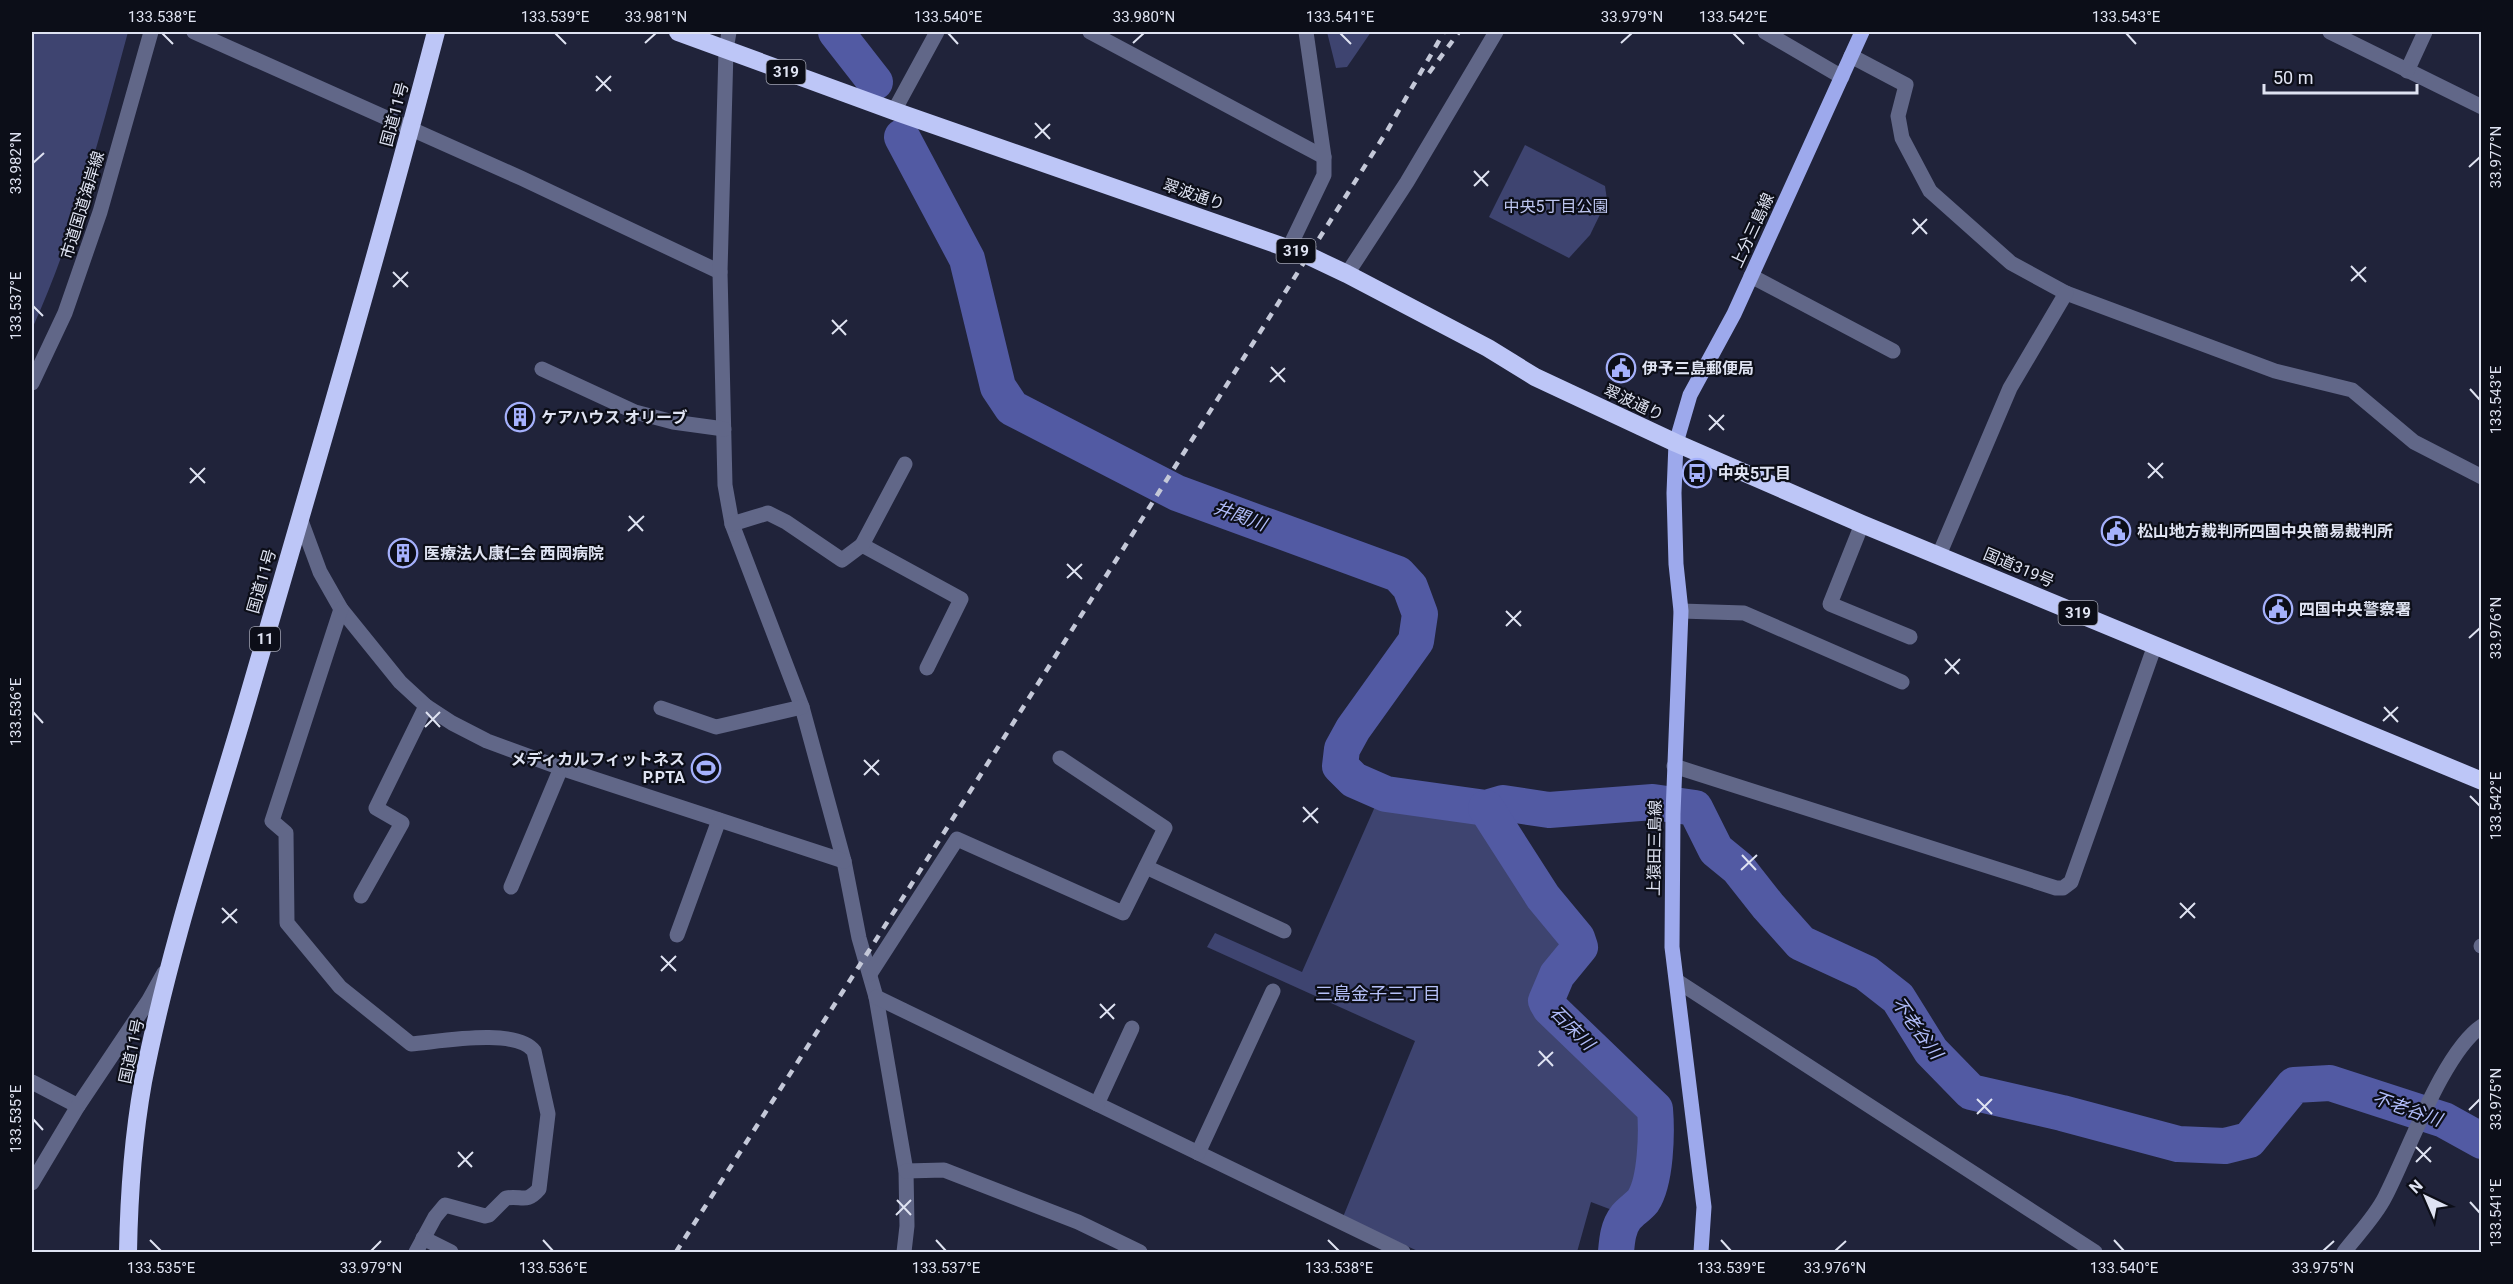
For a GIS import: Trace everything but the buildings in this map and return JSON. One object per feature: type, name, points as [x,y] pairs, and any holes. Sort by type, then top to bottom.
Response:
[{"type":"highway","name":"国道11号","points":[[128,1252],[135,1145],[143,1084],[171,961],[411,129],[436,32]]},
{"type":"highway","name":"翠波通り","points":[[678,32],[894,111],[1289,248],[1347,274],[1488,348],[1535,377],[1676,443]]},
{"type":"highway","name":"国道319号","points":[[1676,443],[1862,524],[2481,781]]},
{"type":"main road","name":"上分三島線","points":[[1676,443],[1690,396],[1734,314],[1862,32]]},
{"type":"main road","name":"上猿田三島線","points":[[1676,443],[1674,493],[1676,564],[1681,611],[1672,814],[1672,947],[1704,1207],[1701,1252]]},
{"type":"street","name":"市道国道海岸線","points":[[32,383],[65,313],[100,212],[151,32]]},
{"type":"street","points":[[194,32],[411,129],[720,272]]},
{"type":"street","points":[[729,32],[726,50],[720,272],[725,485],[732,524],[802,707],[844,861],[859,938],[876,997],[906,1171],[907,1226],[904,1252]]},
{"type":"street","points":[[894,111],[937,32]]},
{"type":"street","points":[[1090,32],[1324,157]]},
{"type":"street","points":[[1289,248],[1324,175],[1324,157],[1306,32]]},
{"type":"street","points":[[1347,274],[1407,182],[1496,32]]},
{"type":"street","points":[[1765,32],[1842,77]]},
{"type":"street","points":[[2330,32],[2481,107]]},
{"type":"street","points":[[2407,71],[2425,32]]},
{"type":"street","points":[[1851,56],[1906,85],[1898,116],[1902,138],[1930,191],[2011,263],[2066,293],[2274,371],[2352,390],[2414,442],[2481,477]]},
{"type":"street","points":[[1751,276],[1893,351]]},
{"type":"street","points":[[1939,555],[2010,388],[2066,293]]},
{"type":"street","points":[[542,369],[635,412],[673,422],[724,429]]},
{"type":"street","points":[[732,524],[768,513],[786,522],[842,560],[862,545],[905,464]]},
{"type":"street","points":[[300,518],[320,572],[341,609],[400,682],[426,706],[487,741],[561,768],[844,861]]},
{"type":"street","points":[[1862,524],[1830,604],[1910,637]]},
{"type":"street","points":[[862,545],[961,599],[927,668]]},
{"type":"street","points":[[341,609],[272,821],[286,833],[287,923],[340,987],[411,1044],[482,1038],[513,1041],[530,1046],[534,1051],[548,1114],[539,1189],[533,1196],[525,1199],[506,1198],[489,1215],[484,1216],[445,1205],[435,1217],[416,1252]]},
{"type":"street","points":[[1681,611],[1744,613],[1902,682]]},
{"type":"street","points":[[1674,766],[2056,888],[2063,888],[2071,882],[2155,645]]},
{"type":"street","points":[[361,896],[402,823],[376,808],[426,706]]},
{"type":"street","points":[[661,708],[716,727],[802,707]]},
{"type":"street","points":[[870,974],[957,838],[1123,913],[1165,828],[1060,758]]},
{"type":"street","points":[[511,887],[561,768]]},
{"type":"street","points":[[677,935],[719,820]]},
{"type":"street","points":[[1146,867],[1284,931]]},
{"type":"street","points":[[32,1183],[78,1106],[149,1000],[171,961]]},
{"type":"street","points":[[1677,981],[2095,1252]]},
{"type":"street","points":[[1198,1153],[1273,991]]},
{"type":"street","points":[[876,997],[1403,1252]]},
{"type":"street","points":[[2344,1252],[2384,1200],[2431,1098],[2458,1051],[2472,1032],[2481,1026]]},
{"type":"street","points":[[1097,1104],[1132,1028]]},
{"type":"street","points":[[32,1082],[78,1106]]},
{"type":"street","points":[[906,1171],[944,1170],[1078,1222],[1140,1252]]},
{"type":"street","points":[[423,1238],[451,1252]]},
{"type":"green space","points":[[32,32],[128,32],[74,220],[32,329]]},
{"type":"green space","points":[[1327,32],[1371,32],[1347,67],[1336,68]]},
{"type":"green space","name":"中央5丁目公園","points":[[1525,145],[1605,186],[1607,200],[1590,235],[1569,258],[1489,217]]},
{"type":"green space","points":[[1377,802],[1483,819],[1521,876],[1569,933],[1571,943],[1540,997],[1542,1016],[1647,1113],[1652,1133],[1643,1181],[1638,1192],[1620,1213],[1591,1202],[1577,1252],[1420,1252],[1343,1217],[1415,1041],[1207,947],[1215,933],[1302,972]]},
{"type":"waterway","name":"井関川","points":[[836,32],[875,82]]},
{"type":"waterway","name":"不老谷川","points":[[902,137],[967,259],[998,387],[1012,408],[1177,493],[1398,574],[1410,587],[1420,614],[1416,641],[1353,729],[1342,749],[1340,766],[1354,780],[1386,794],[1486,808],[1503,803],[1549,810],[1653,802],[1695,808],[1716,850],[1738,868],[1801,943],[1866,973],[1898,998],[1931,1051],[1971,1092],[2062,1113],[2178,1144],[2225,1146],[2249,1140],[2294,1085],[2330,1083],[2444,1120],[2482,1141]]},
{"type":"waterway","name":"石床川","points":[[1486,808],[1543,897],[1577,938],[1580,947],[1557,975],[1546,1001],[1550,1008],[1655,1109],[1656,1143],[1651,1182],[1643,1201],[1623,1221],[1617,1238],[1616,1252]]},
{"type":"railway","points":[[676,1252],[904,896],[1387,131],[1444,32]]},
{"type":"railway","points":[[1429,73],[1459,32]]},
{"type":"place","name":"伊予三島郵便局","points":[[1621,368]]},
{"type":"place","name":"ケアハウス オリーブ","points":[[520,417]]},
{"type":"place","name":"中央5丁目","points":[[1697,473]]},
{"type":"place","name":"松山地方裁判所四国中央簡易裁判所","points":[[2116,531]]},
{"type":"place","name":"医療法人康仁会 西岡病院","points":[[403,553]]},
{"type":"place","name":"四国中央警察署","points":[[2278,609]]},
{"type":"place","name":"メディカルフィットネス P.PTA","points":[[706,768]]},
{"type":"district","name":"三島金子三丁目","points":[[1378,994]]}]
